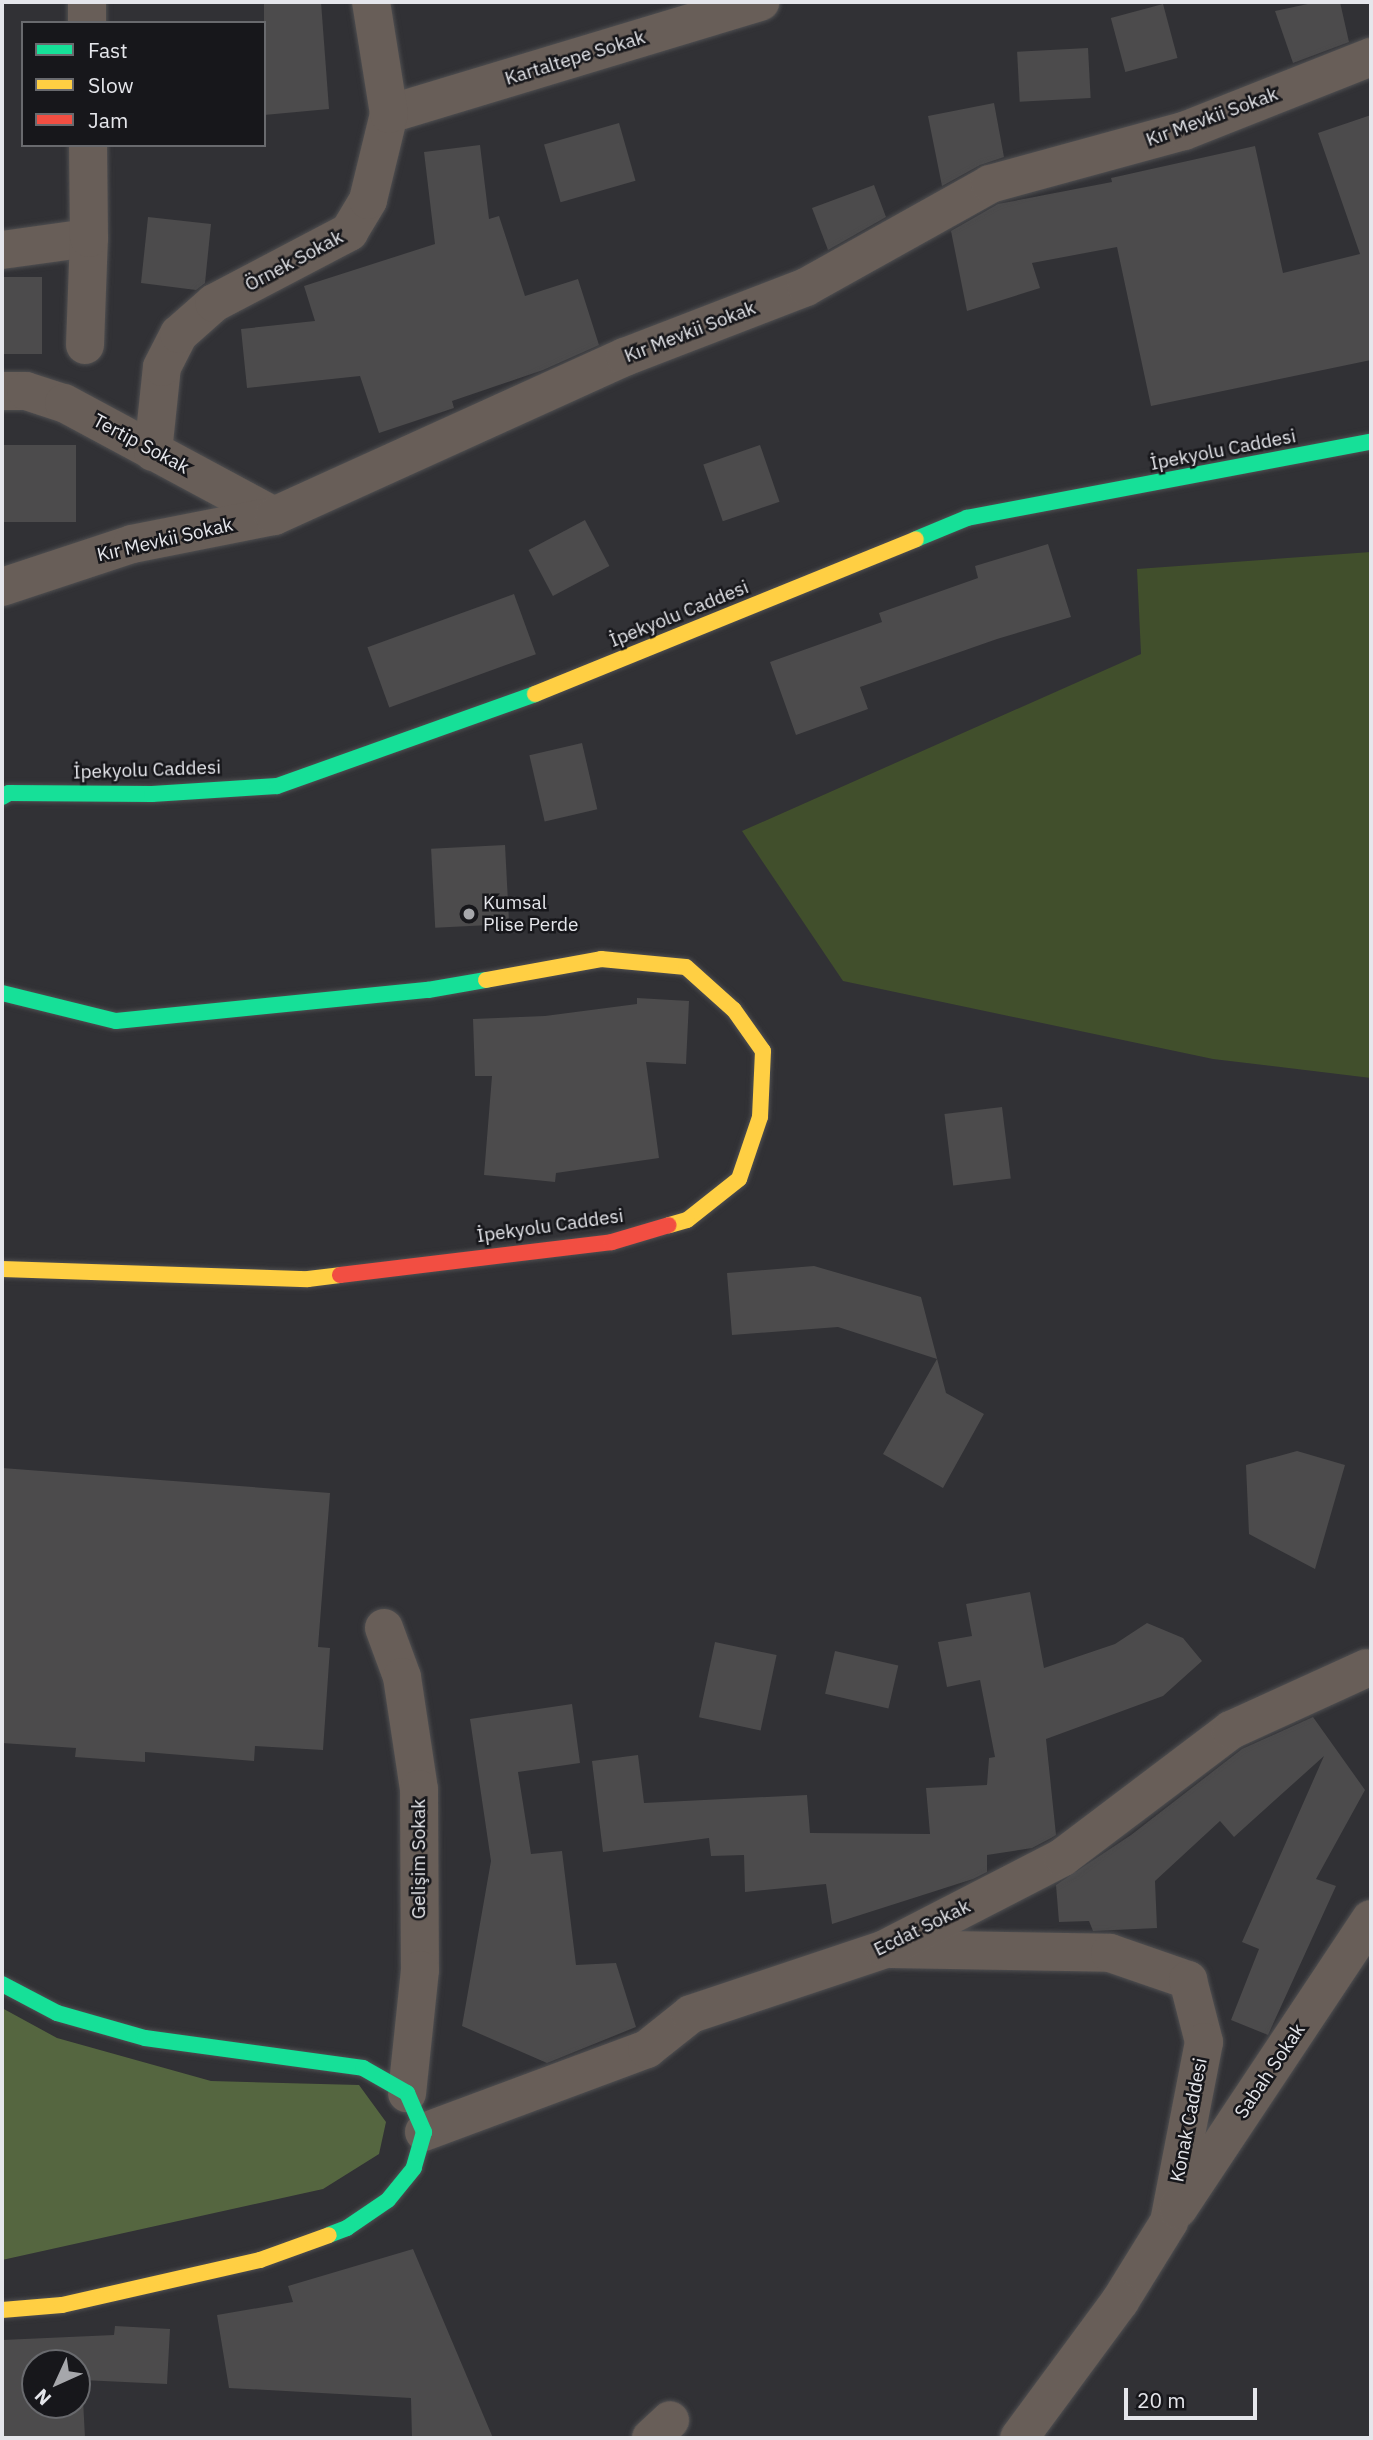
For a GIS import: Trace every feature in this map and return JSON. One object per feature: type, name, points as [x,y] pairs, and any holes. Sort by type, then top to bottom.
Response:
[{"type":"street","points":[[87,2],[87,21]]},
{"type":"street","name":"Örnek Sokak","points":[[153,452],[162,367],[179,334],[214,303],[349,232],[368,200],[389,114],[371,2]]},
{"type":"street","name":"Kartaltepe Sokak","points":[[389,114],[761,2]]},
{"type":"street","name":"Kır Mevkii Sokak","points":[[2,587],[132,544],[274,516],[625,357],[806,287],[989,184],[1184,131],[1371,57]]},
{"type":"street","points":[[85,345],[89,238],[88,147]]},
{"type":"street","points":[[2,250],[89,238]]},
{"type":"street","name":"Tertip Sokak","points":[[2,391],[26,391],[64,403],[274,516]]},
{"type":"street","name":"İpekyolu Caddesi","points":[[2,797],[9,793],[152,794],[277,786],[470,719],[692,632],[967,518],[1371,442]]},
{"type":"street","name":"İpekyolu Caddesi","points":[[2,993],[116,1021],[428,990],[601,959],[686,967],[734,1010],[763,1051],[760,1117],[739,1179],[687,1220],[612,1242],[308,1279],[2,1269]]},
{"type":"street","name":"Gelişim Sokak","points":[[384,1628],[402,1677],[419,1789],[420,1970],[407,2094]]},
{"type":"street","name":"Ecdat Sokak","points":[[424,2132],[647,2049],[691,2014],[885,1949],[1063,1857],[1231,1730],[1370,1668]]},
{"type":"street","name":"Sabah Sokak","points":[[1169,2222],[1371,1919]]},
{"type":"street","name":"Konak Caddesi","points":[[885,1949],[1110,1952],[1188,1980],[1204,2042],[1169,2222],[1120,2301],[1019,2438]]},
{"type":"street","points":[[2,1984],[57,2013],[145,2038],[363,2068],[407,2094],[424,2132],[414,2168],[388,2200],[347,2228],[260,2260],[62,2305],[2,2310]]},
{"type":"green space","points":[[1371,552],[1371,1078],[1213,1059],[843,981],[742,831],[1141,654],[1137,569]]},
{"type":"green space","points":[[2,2008],[57,2038],[211,2081],[359,2085],[386,2122],[379,2154],[323,2189],[2,2260]]},
{"type":"building","points":[[264,2],[321,2],[329,109],[266,115]]},
{"type":"building","points":[[1317,2],[1340,2],[1349,42],[1293,63],[1275,11]]},
{"type":"building","points":[[1163,4],[1177,58],[1125,72],[1111,18]]},
{"type":"building","points":[[1088,48],[1091,98],[1020,102],[1017,52]]},
{"type":"building","points":[[994,103],[1004,157],[980,165],[942,186],[928,116]]},
{"type":"building","points":[[1371,115],[1371,360],[1151,406],[1117,247],[1032,263],[1040,288],[967,311],[951,231],[998,204],[1112,182],[1111,178],[1255,146],[1283,273],[1360,254],[1318,133]]},
{"type":"building","points":[[619,123],[636,181],[561,202],[544,144]]},
{"type":"building","points":[[480,145],[489,219],[499,216],[525,296],[578,279],[599,345],[543,370],[452,401],[454,408],[379,433],[360,376],[247,388],[241,329],[315,321],[304,286],[435,244],[424,152]]},
{"type":"building","points":[[874,185],[886,217],[828,250],[812,208]]},
{"type":"building","points":[[148,217],[211,224],[205,283],[196,290],[141,283]]},
{"type":"building","points":[[2,277],[42,277],[42,354],[2,354]]},
{"type":"building","points":[[2,445],[76,445],[76,522],[2,522]]},
{"type":"building","points":[[760,445],[780,502],[723,521],[703,465]]},
{"type":"building","points":[[585,520],[609,566],[553,596],[528,550]]},
{"type":"building","points":[[1048,544],[1071,617],[997,639],[860,687],[868,709],[796,735],[770,662],[882,622],[879,613],[978,578],[975,566]]},
{"type":"building","points":[[514,594],[536,654],[389,707],[367,647]]},
{"type":"building","points":[[582,743],[597,809],[545,821],[529,755]]},
{"type":"building","points":[[505,845],[509,924],[435,928],[431,849]]},
{"type":"building","points":[[637,998],[689,1001],[686,1064],[646,1062],[659,1158],[556,1173],[555,1182],[484,1175],[492,1076],[475,1076],[473,1019],[545,1016],[637,1004]]},
{"type":"building","points":[[1002,1107],[1011,1178],[953,1186],[944,1114]]},
{"type":"building","points":[[814,1266],[921,1297],[946,1393],[984,1414],[943,1488],[883,1454],[937,1359],[838,1327],[732,1335],[727,1273]]},
{"type":"building","points":[[1297,1451],[1345,1465],[1315,1569],[1249,1534],[1246,1465]]},
{"type":"building","points":[[2,1468],[330,1493],[318,1647],[330,1648],[323,1750],[255,1746],[254,1761],[145,1752],[145,1762],[75,1757],[76,1748],[2,1743]]},
{"type":"building","points":[[1030,1592],[1044,1668],[1115,1644],[1147,1623],[1183,1638],[1202,1661],[1163,1696],[1046,1739],[1056,1835],[1032,1848],[987,1855],[987,1872],[973,1879],[832,1924],[826,1884],[745,1892],[744,1855],[711,1856],[709,1838],[603,1852],[592,1761],[638,1755],[644,1803],[807,1795],[810,1833],[930,1834],[926,1788],[987,1785],[989,1758],[995,1757],[980,1680],[947,1687],[938,1642],[972,1636],[966,1604]]},
{"type":"building","points":[[715,1642],[777,1655],[761,1730],[699,1717]]},
{"type":"building","points":[[835,1651],[898,1666],[888,1708],[825,1694]]},
{"type":"building","points":[[572,1704],[580,1763],[518,1772],[531,1854],[562,1851],[576,1965],[616,1963],[636,2027],[547,2063],[462,2026],[491,1861],[470,1719]]},
{"type":"building","points":[[1313,1717],[1365,1790],[1316,1879],[1336,1886],[1268,2035],[1231,2020],[1259,1949],[1242,1942],[1324,1756],[1234,1837],[1220,1821],[1155,1881],[1157,1928],[1093,1931],[1089,1921],[1059,1922],[1056,1885],[1131,1835],[1242,1749]]},
{"type":"building","points":[[413,2249],[493,2438],[412,2438],[411,2398],[229,2388],[217,2315],[293,2302],[288,2286]]},
{"type":"building","points":[[115,2326],[170,2329],[167,2384],[91,2380],[91,2349],[21,2349],[21,2419],[84,2419],[85,2438],[2,2438],[2,2340],[114,2335]]},
{"type":"traffic: fast","points":[[916,539],[967,518],[1371,442]]},
{"type":"traffic: fast","points":[[2,797],[9,793],[152,794],[277,786],[535,694]]},
{"type":"traffic: fast","points":[[2,993],[116,1021],[428,990],[486,980]]},
{"type":"traffic: fast","points":[[2,1984],[57,2013],[145,2038],[363,2068],[407,2093],[424,2132],[414,2168],[388,2200],[347,2228],[329,2235]]},
{"type":"traffic: slow","points":[[535,694],[916,539]]},
{"type":"traffic: slow","points":[[486,980],[601,959],[686,967],[734,1010],[763,1051],[760,1117],[739,1179],[687,1220],[669,1225]]},
{"type":"traffic: slow","points":[[2,1269],[308,1279],[340,1275]]},
{"type":"traffic: slow","points":[[2,2310],[62,2305],[260,2260],[329,2235]]},
{"type":"traffic: jam","points":[[340,1275],[612,1242],[669,1225]]},
{"type":"place","name":"Kumsal Plise Perde","points":[[469,914]]}]
